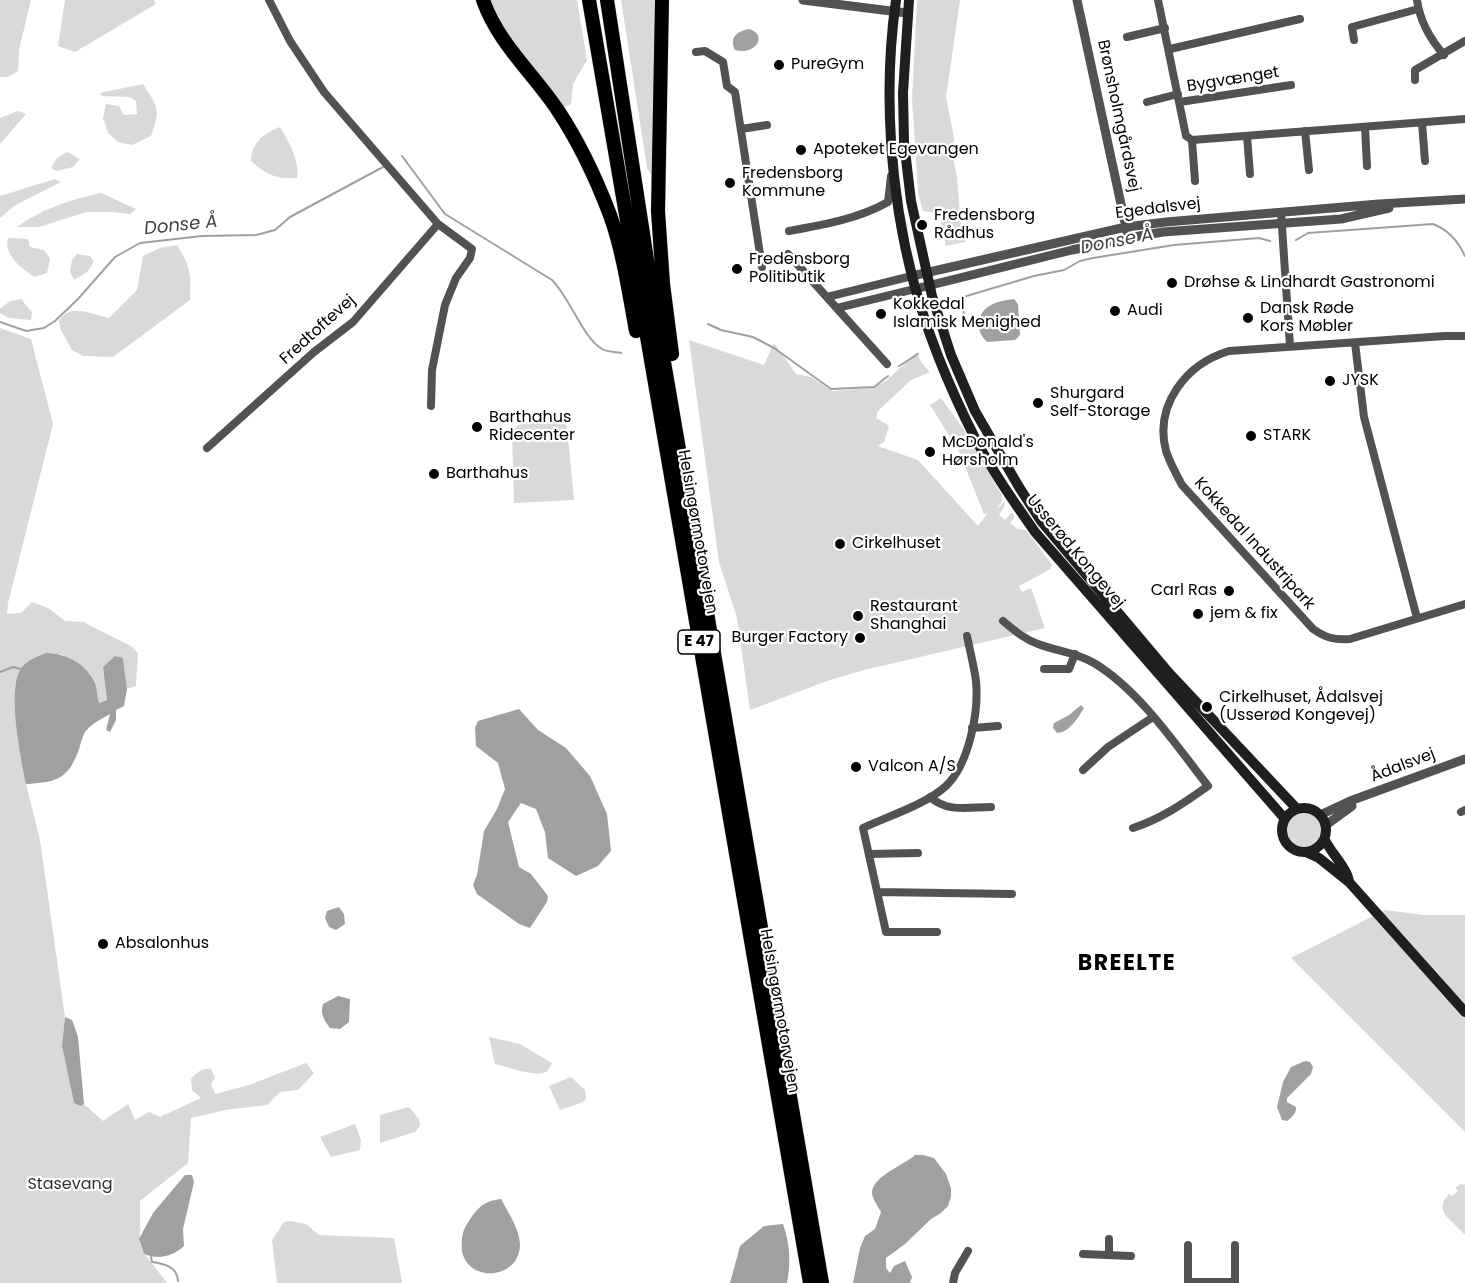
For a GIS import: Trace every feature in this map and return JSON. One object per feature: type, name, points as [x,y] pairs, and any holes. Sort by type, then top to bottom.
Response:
[{"type":"highway","points":[[483,0],[487,13],[508,48],[556,108],[587,160],[611,217],[624,268],[657,440],[673,487]]},
{"type":"highway","name":"Helsingørmotorvejen","points":[[589,0],[810,1283]]},
{"type":"highway","name":"Helsingørmotorvejen","points":[[607,0],[634,184],[822,1283]]},
{"type":"highway","points":[[662,0],[658,211],[663,284],[675,384],[678,440]]},
{"type":"main road","name":"Usserød Kongevej","points":[[909,0],[904,61],[904,142],[911,201],[929,285],[951,355],[975,411],[1041,521],[1169,673],[1297,810]]},
{"type":"main road","name":"Usserød Kongevej","points":[[895,6],[890,84],[893,166],[912,276],[957,399],[977,441],[1035,532],[1285,819]]},
{"type":"main road","points":[[1325,840],[1315,850],[1296,851],[1287,844],[1282,832],[1285,819],[1297,810],[1307,808],[1320,815],[1326,825],[1325,840],[1349,876],[1349,882]]},
{"type":"main road","points":[[1308,852],[1349,882],[1465,1012]]},
{"type":"street","points":[[269,0],[290,41],[324,92],[438,224],[472,249],[470,258],[456,278],[445,305],[432,370],[431,406]]},
{"type":"street","points":[[802,0],[895,6],[907,13]]},
{"type":"street","name":"Brønsholmgårdsvej","points":[[1077,0],[1128,238]]},
{"type":"street","name":"Bygvænget","points":[[1158,0],[1170,49],[1186,136],[1192,140],[1195,180]]},
{"type":"street","points":[[1417,0],[1418,9],[1432,41],[1444,55]]},
{"type":"street","points":[[1354,40],[1352,27],[1418,9]]},
{"type":"street","points":[[1170,49],[1300,19]]},
{"type":"street","points":[[1128,37],[1165,28]]},
{"type":"street","points":[[1415,80],[1415,70],[1465,41]]},
{"type":"street","points":[[696,52],[705,51],[723,62],[726,86],[735,92],[762,267]]},
{"type":"street","name":"Bygvænget","points":[[1147,102],[1291,85]]},
{"type":"street","points":[[1192,140],[1465,119]]},
{"type":"street","points":[[1422,123],[1425,161]]},
{"type":"street","points":[[741,129],[767,124]]},
{"type":"street","points":[[1365,127],[1368,166]]},
{"type":"street","points":[[1305,131],[1309,170]]},
{"type":"street","points":[[1246,136],[1250,174]]},
{"type":"street","points":[[789,231],[852,218],[888,202],[893,166]]},
{"type":"street","name":"Egedalsvej","points":[[912,276],[1126,227],[1281,212],[1465,200]]},
{"type":"street","name":"Egedalsvej","points":[[915,289],[1128,238],[1163,232],[1341,219],[1412,203]]},
{"type":"street","points":[[1282,224],[1288,217],[1345,211],[1359,206]]},
{"type":"street","points":[[1281,212],[1290,346]]},
{"type":"street","name":"Fredtoftevej","points":[[207,448],[314,352],[352,322],[438,224]]},
{"type":"street","points":[[788,254],[887,364]]},
{"type":"street","points":[[827,297],[912,276]]},
{"type":"street","points":[[837,308],[915,289]]},
{"type":"street","name":"Kokkedal Industripark","points":[[1464,338],[1229,351],[1209,358],[1191,371],[1178,386],[1166,415],[1164,430],[1166,450],[1172,468],[1182,485],[1313,630],[1323,637],[1336,640],[1350,639],[1465,604]]},
{"type":"street","points":[[1355,343],[1364,417],[1417,618]]},
{"type":"street","points":[[1004,621],[1023,637],[1038,644],[1076,654],[1093,662],[1108,673],[1153,717],[1208,786],[1173,810],[1149,823],[1132,828]]},
{"type":"street","points":[[937,932],[886,932],[863,828],[930,797],[946,786],[958,770],[968,750],[976,694],[976,681],[966,636]]},
{"type":"street","points":[[1044,669],[1069,669],[1076,654]]},
{"type":"street","points":[[1083,770],[1108,747],[1153,717]]},
{"type":"street","points":[[972,728],[998,726]]},
{"type":"street","name":"Ådalsvej","points":[[1320,815],[1463,759]]},
{"type":"street","points":[[930,797],[939,805],[947,808],[991,807]]},
{"type":"street","name":"Ådalsvej","points":[[1326,825],[1357,800]]},
{"type":"street","points":[[869,855],[918,853]]},
{"type":"street","points":[[877,892],[1012,894]]},
{"type":"street","points":[[1108,1255],[1109,1239]]},
{"type":"street","points":[[1188,1245],[1188,1282],[1234,1283],[1235,1245]]},
{"type":"street","points":[[953,1283],[955,1273],[968,1251]]},
{"type":"street","points":[[1083,1254],[1131,1256]]},
{"type":"green space","points":[[0,0],[31,0],[19,50],[18,71],[8,77],[0,77]]},
{"type":"green space","points":[[65,0],[154,0],[156,4],[75,52],[58,46]]},
{"type":"green space","points":[[489,0],[577,0],[587,60],[573,84],[571,104],[563,108],[505,33]]},
{"type":"green space","points":[[621,0],[657,0],[654,180],[647,168]]},
{"type":"green space","points":[[917,0],[960,0],[946,97],[954,138],[953,157],[961,229],[966,242],[946,246],[939,213],[923,211],[918,193],[912,98]]},
{"type":"green space","points":[[143,84],[155,103],[157,114],[151,136],[132,145],[118,142],[108,133],[103,118],[106,104],[119,106],[124,115],[137,114],[136,101],[130,97],[102,96],[100,93]]},
{"type":"green space","points":[[18,111],[26,114],[0,144],[0,118]]},
{"type":"green space","points":[[280,127],[295,158],[297,178],[272,175],[251,161],[253,149],[260,139]]},
{"type":"green space","points":[[67,152],[80,159],[73,167],[57,171],[51,168],[57,158]]},
{"type":"green space","points":[[55,179],[61,182],[14,206],[0,218],[0,196]]},
{"type":"green space","points":[[101,193],[136,209],[130,214],[86,212],[39,227],[17,227],[57,206]]},
{"type":"green space","points":[[8,238],[28,239],[30,247],[44,250],[50,259],[47,273],[34,277],[19,265],[8,250]]},
{"type":"green space","points":[[177,245],[189,271],[190,300],[113,357],[83,356],[72,350],[61,330],[59,321],[64,315],[69,312],[82,311],[109,318],[137,290],[143,256],[160,248]]},
{"type":"green space","points":[[77,254],[90,256],[94,262],[87,272],[74,280],[70,272],[72,260]]},
{"type":"green space","points":[[21,299],[32,312],[31,320],[9,318],[0,313],[0,309],[10,301]]},
{"type":"green space","name":"Stasevang","points":[[0,328],[31,339],[53,424],[7,614],[21,613],[32,602],[48,608],[65,621],[83,622],[131,646],[138,653],[136,686],[127,689],[123,658],[103,667],[107,700],[98,703],[94,685],[87,672],[83,667],[61,654],[16,685],[18,742],[40,840],[65,1017],[62,1046],[74,1103],[80,1106],[84,1104],[103,1121],[128,1104],[135,1120],[149,1112],[160,1117],[201,1098],[192,1090],[191,1079],[202,1070],[211,1069],[215,1078],[211,1084],[215,1094],[249,1085],[306,1063],[314,1073],[298,1090],[280,1092],[267,1105],[225,1110],[191,1118],[188,1163],[140,1201],[140,1244],[143,1252],[167,1283],[0,1283]]},
{"type":"green space","points":[[689,340],[764,365],[774,343],[796,374],[811,377],[832,391],[871,388],[886,381],[917,352],[921,362],[930,372],[911,380],[878,411],[876,418],[889,426],[884,442],[878,446],[918,460],[978,526],[988,513],[984,514],[954,439],[952,440],[930,405],[941,398],[962,427],[1002,495],[1002,501],[996,510],[1005,501],[999,515],[1005,520],[1011,513],[1014,514],[1010,523],[1018,529],[1026,530],[1053,566],[1019,586],[1022,592],[1031,588],[1045,628],[864,670],[827,681],[750,710],[737,618],[719,562]]},
{"type":"green space","points":[[537,422],[567,426],[574,500],[514,503],[512,433],[519,425]]},
{"type":"green space","points":[[1304,812],[1316,818],[1322,830],[1316,842],[1304,848],[1292,842],[1286,830],[1292,818]]},
{"type":"green space","points":[[1385,910],[1424,915],[1465,915],[1465,1132],[1291,958]]},
{"type":"green space","points":[[489,1037],[520,1044],[552,1063],[547,1071],[536,1074],[495,1064]]},
{"type":"green space","points":[[571,1077],[585,1090],[586,1098],[583,1102],[560,1110],[549,1086]]},
{"type":"green space","points":[[409,1107],[419,1119],[420,1126],[415,1132],[380,1143],[380,1115]]},
{"type":"green space","points":[[355,1124],[361,1140],[360,1150],[331,1157],[320,1137]]},
{"type":"green space","points":[[1461,1184],[1465,1185],[1465,1235],[1445,1215],[1442,1208],[1444,1200],[1449,1194],[1452,1196],[1458,1191],[1455,1188]]},
{"type":"green space","points":[[284,1222],[306,1224],[319,1235],[394,1238],[402,1283],[277,1283],[272,1240]]},
{"type":"shaded area","points":[[749,29],[758,36],[757,44],[748,50],[735,50],[733,42],[735,36]]},
{"type":"shaded area","points":[[1014,299],[1018,304],[1020,335],[1015,340],[987,342],[979,328],[982,313],[990,305]]},
{"type":"shaded area","points":[[46,653],[62,655],[81,665],[95,683],[99,703],[107,700],[103,667],[115,656],[123,658],[127,689],[124,706],[116,710],[116,720],[110,732],[106,730],[110,714],[86,731],[74,762],[64,774],[52,781],[26,784],[16,724],[15,690],[17,677],[22,667],[30,660]]},
{"type":"shaded area","points":[[1081,705],[1084,708],[1073,724],[1057,733],[1053,728],[1054,723]]},
{"type":"shaded area","points":[[519,709],[538,730],[566,748],[590,776],[607,814],[611,851],[598,866],[576,876],[548,858],[545,832],[536,809],[521,803],[508,822],[519,867],[531,874],[548,896],[547,902],[530,928],[519,924],[477,894],[473,885],[477,875],[484,831],[505,789],[498,763],[476,746],[475,728],[478,721]]},
{"type":"shaded area","points":[[339,907],[344,914],[345,924],[336,930],[329,927],[325,918],[327,911]]},
{"type":"shaded area","points":[[338,996],[350,999],[349,1022],[340,1029],[330,1028],[322,1014],[323,1004]]},
{"type":"shaded area","points":[[65,1017],[72,1020],[78,1037],[84,1104],[80,1106],[74,1103],[62,1046]]},
{"type":"shaded area","points":[[1305,1061],[1310,1062],[1313,1067],[1311,1074],[1287,1098],[1287,1102],[1296,1109],[1287,1121],[1282,1120],[1277,1107],[1283,1082],[1291,1067]]},
{"type":"shaded area","points":[[915,1155],[934,1158],[946,1174],[951,1188],[948,1206],[886,1258],[886,1268],[890,1273],[894,1266],[905,1261],[912,1277],[910,1283],[853,1283],[860,1248],[865,1236],[875,1229],[881,1212],[872,1194],[873,1188],[883,1176]]},
{"type":"shaded area","points":[[185,1175],[192,1175],[194,1182],[183,1229],[184,1246],[166,1256],[155,1257],[144,1254],[139,1239],[153,1213]]},
{"type":"shaded area","points":[[501,1199],[518,1233],[520,1245],[517,1257],[503,1271],[483,1272],[473,1268],[466,1261],[462,1251],[462,1235],[479,1208],[490,1201]]},
{"type":"shaded area","points":[[783,1224],[789,1253],[787,1283],[730,1283],[740,1246],[764,1226]]},
{"type":"waterway","name":"Donse Å","points":[[402,156],[445,214],[552,280],[595,344],[604,350],[621,353]]},
{"type":"waterway","name":"Donse Å","points":[[0,322],[26,331],[44,328],[55,321],[78,299],[115,257],[140,243],[202,236],[256,235],[275,230],[290,217],[383,167]]},
{"type":"waterway","name":"Donse Å","points":[[1296,240],[1308,233],[1433,224],[1444,229],[1465,256]]},
{"type":"waterway","name":"Donse Å","points":[[962,322],[964,318],[963,297],[1034,276],[1064,270],[1080,261],[1174,245],[1259,238],[1270,241]]},
{"type":"waterway","name":"Donse Å","points":[[708,324],[721,330],[753,337],[774,348],[831,389],[874,387],[888,376]]},
{"type":"waterway","name":"Donse Å","points":[[899,366],[918,354]]},
{"type":"waterway","points":[[0,672],[13,667],[20,669]]},
{"type":"waterway","points":[[151,1257],[152,1262],[172,1269],[178,1281]]},
{"type":"place","name":"PureGym","points":[[779,65]]},
{"type":"place","name":"Apoteket Egevangen","points":[[801,150]]},
{"type":"place","name":"Fredensborg Kommune","points":[[730,183]]},
{"type":"place","name":"Fredensborg Rådhus","points":[[922,225]]},
{"type":"place","name":"Fredensborg Politibutik","points":[[737,269]]},
{"type":"place","name":"Drøhse & Lindhardt Gastronomi","points":[[1172,283]]},
{"type":"place","name":"Audi","points":[[1115,311]]},
{"type":"place","name":"Kokkedal Islamisk Menighed","points":[[881,314]]},
{"type":"place","name":"Dansk Røde Kors Møbler","points":[[1248,318]]},
{"type":"place","name":"JYSK","points":[[1330,381]]},
{"type":"place","name":"Shurgard Self-Storage","points":[[1038,403]]},
{"type":"place","name":"Barthahus Ridecenter","points":[[477,427]]},
{"type":"place","name":"STARK","points":[[1251,436]]},
{"type":"place","name":"McDonald's Hørsholm","points":[[930,452]]},
{"type":"place","name":"Barthahus","points":[[434,474]]},
{"type":"place","name":"Cirkelhuset","points":[[840,544]]},
{"type":"place","name":"Carl Ras","points":[[1229,591]]},
{"type":"place","name":"jem & fix","points":[[1198,614]]},
{"type":"place","name":"Restaurant Shanghai","points":[[858,616]]},
{"type":"place","name":"Burger Factory","points":[[860,638]]},
{"type":"place","name":"Cirkelhuset, Ådalsvej (Usserød Kongevej)","points":[[1207,707]]},
{"type":"place","name":"Valcon A/S","points":[[856,767]]},
{"type":"place","name":"Absalonhus","points":[[103,944]]},
{"type":"district","name":"BREELTE","points":[[1127,964]]}]
